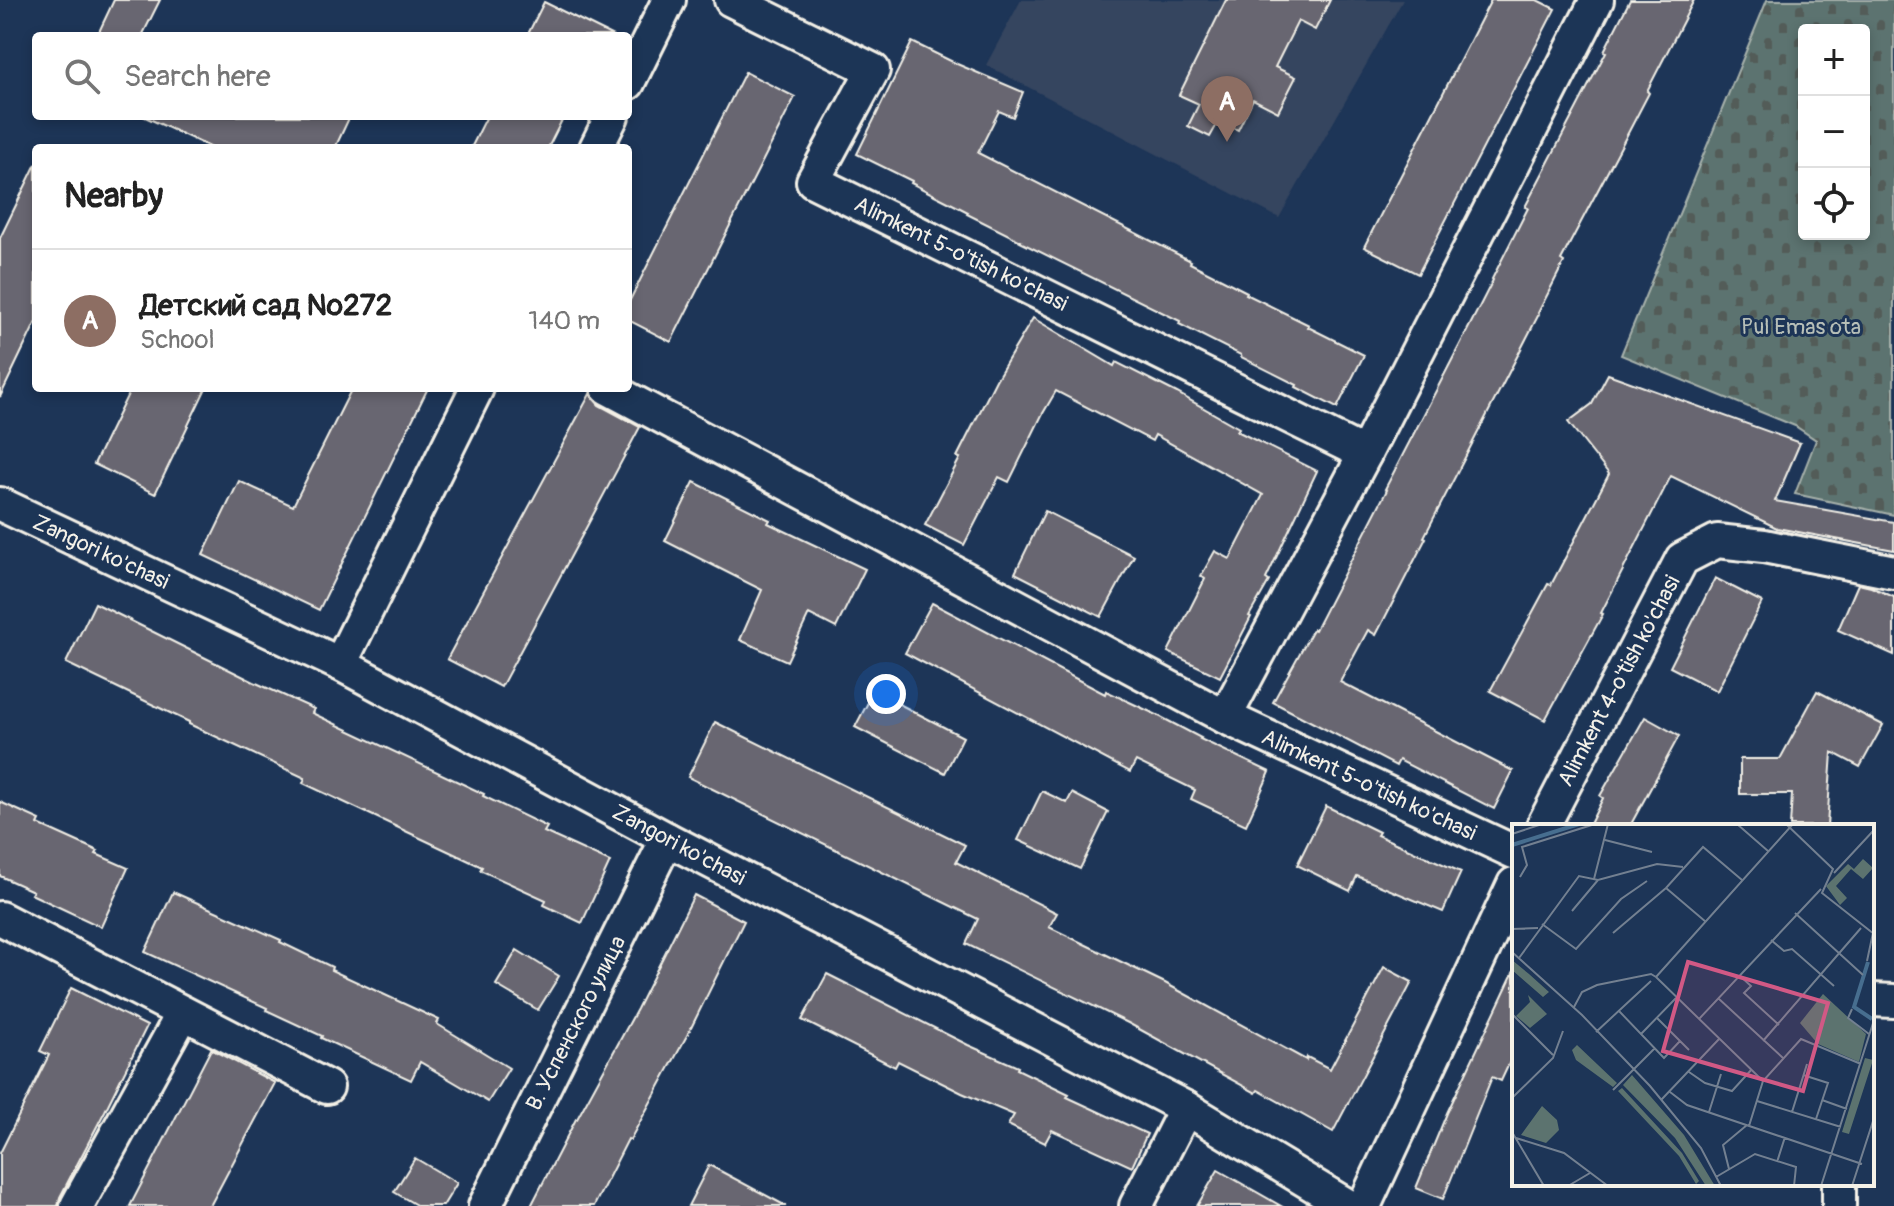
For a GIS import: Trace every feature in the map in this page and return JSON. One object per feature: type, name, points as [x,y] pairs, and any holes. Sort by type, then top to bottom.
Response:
[{"type":"street","points":[[632,75],[669,0]]},
{"type":"street","name":"Alimkent 5-o'tish ko'chasi","points":[[731,0],[873,70],[813,181],[1365,454]]},
{"type":"street","points":[[1225,717],[1365,454],[1597,0]]},
{"type":"street","points":[[598,144],[610,120]]},
{"type":"street","points":[[340,664],[475,392]]},
{"type":"street","name":"Alimkent 5-o'tish ko'chasi","points":[[616,392],[1225,717],[1512,851]]},
{"type":"street","name":"Zangori ko'chasi","points":[[0,504],[340,664],[667,839],[1186,1108],[1348,1206]]},
{"type":"street","name":"Alimkent 4-o'tish ko'chasi","points":[[1544,824],[1682,559],[1717,541],[1764,546],[1894,572]]},
{"type":"street","name":"В. Успенского улица","points":[[485,1206],[667,839]]},
{"type":"street","points":[[1364,1206],[1512,888]]},
{"type":"street","points":[[0,918],[327,1087]]},
{"type":"street","points":[[1874,1000],[1894,1001]]},
{"type":"street","points":[[77,1206],[183,1013]]},
{"type":"street","points":[[1136,1206],[1186,1108]]},
{"type":"shaded area","points":[[1021,0],[1403,0],[1279,218],[986,65]]},
{"type":"green space","name":"Pul Emas ota","points":[[1767,0],[1894,0],[1894,515],[1795,494],[1816,440],[1795,426],[1621,355]]},
{"type":"building","points":[[114,0],[160,0],[144,32],[99,32]]},
{"type":"building","points":[[1226,0],[1330,0],[1315,30],[1298,21],[1275,67],[1296,77],[1278,112],[1253,99],[1238,130],[1219,121],[1210,137],[1188,126],[1199,104],[1179,95]]},
{"type":"building","points":[[1491,0],[1537,0],[1555,9],[1418,274],[1364,247]]},
{"type":"building","points":[[1630,0],[1694,0],[1561,260],[1564,262],[1539,314],[1376,635],[1368,630],[1340,682],[1513,771],[1494,809],[1399,760],[1396,766],[1273,702],[1315,630],[1387,490]]},
{"type":"building","points":[[544,2],[605,32],[529,32]]},
{"type":"building","points":[[912,42],[1023,92],[1013,117],[999,111],[978,153],[1191,261],[1246,294],[1364,355],[1337,408],[1179,324],[1180,321],[1020,242],[857,154]]},
{"type":"building","points":[[745,72],[795,97],[671,342],[632,322],[632,296]]},
{"type":"building","points":[[152,120],[348,120],[337,144],[203,144]]},
{"type":"building","points":[[485,120],[562,120],[550,144],[473,144]]},
{"type":"building","points":[[32,172],[32,330],[0,397],[0,238]]},
{"type":"building","points":[[1033,318],[1114,366],[1116,362],[1177,393],[1239,428],[1237,431],[1317,471],[1266,579],[1269,581],[1220,677],[1168,652],[1205,579],[1201,576],[1215,551],[1230,559],[1263,495],[1155,435],[1152,441],[1056,391],[1009,482],[999,477],[964,545],[925,525],[996,380]]},
{"type":"building","points":[[1608,374],[1800,443],[1775,501],[1894,522],[1894,550],[1777,528],[1671,476],[1603,614],[1545,720],[1490,691],[1548,584],[1551,585],[1609,474],[1568,422],[1592,404]]},
{"type":"building","points":[[129,392],[204,392],[155,494],[94,464]]},
{"type":"building","points":[[350,392],[426,392],[319,610],[203,555],[239,481],[293,506]]},
{"type":"building","points":[[590,394],[599,405],[640,427],[501,687],[447,659]]},
{"type":"building","points":[[694,482],[770,520],[768,523],[865,569],[836,628],[809,614],[787,661],[740,640],[762,590],[665,541]]},
{"type":"building","points":[[1045,511],[1134,556],[1101,617],[1015,573]]},
{"type":"building","points":[[1715,578],[1762,602],[1717,691],[1670,667]]},
{"type":"building","points":[[1858,584],[1894,597],[1894,655],[1838,630]]},
{"type":"building","points":[[95,603],[314,709],[312,713],[484,794],[547,827],[544,832],[610,862],[582,923],[544,905],[546,900],[480,870],[482,867],[303,783],[305,778],[66,663]]},
{"type":"building","points":[[932,603],[1105,694],[1106,691],[1157,715],[1270,772],[1246,825],[1191,799],[1195,790],[1136,761],[1130,772],[905,653]]},
{"type":"building","points":[[874,691],[963,737],[945,773],[855,727]]},
{"type":"building","points":[[1817,691],[1883,725],[1860,767],[1832,752],[1827,824],[1790,824],[1792,794],[1740,794],[1740,759],[1780,759]]},
{"type":"building","points":[[1645,717],[1679,736],[1631,824],[1590,824],[1603,798],[1600,796]]},
{"type":"building","points":[[715,722],[965,845],[956,862],[1057,913],[1049,927],[1165,983],[1306,1060],[1307,1057],[1330,1069],[1384,967],[1412,982],[1333,1132],[1128,1023],[966,944],[978,919],[688,777]]},
{"type":"building","points":[[1042,791],[1067,803],[1072,793],[1108,812],[1080,869],[1018,840]]},
{"type":"building","points":[[0,802],[128,868],[101,927],[0,876]]},
{"type":"building","points":[[1326,806],[1379,832],[1377,835],[1461,872],[1443,912],[1357,876],[1350,891],[1297,865]]},
{"type":"building","points":[[173,892],[281,940],[332,967],[331,970],[439,1020],[437,1024],[509,1068],[488,1102],[420,1062],[411,1080],[321,1038],[267,1008],[145,952]]},
{"type":"building","points":[[694,895],[744,921],[690,1030],[594,1206],[531,1206],[637,1009]]},
{"type":"building","points":[[517,950],[559,976],[538,1010],[496,985]]},
{"type":"building","points":[[827,974],[1018,1067],[1069,1094],[1067,1097],[1147,1134],[1132,1167],[1052,1130],[1045,1143],[1008,1125],[1014,1115],[898,1061],[895,1067],[802,1020]]},
{"type":"building","points":[[1512,975],[1512,1057],[1501,1081],[1492,1077],[1443,1199],[1416,1188],[1447,1113]]},
{"type":"building","points":[[71,988],[147,1026],[58,1206],[0,1206],[0,1153],[49,1055],[40,1051]]},
{"type":"building","points":[[211,1049],[275,1083],[210,1206],[130,1206]]},
{"type":"building","points":[[415,1158],[457,1183],[443,1206],[418,1206],[394,1192]]},
{"type":"building","points":[[709,1165],[786,1206],[688,1206]]},
{"type":"building","points":[[1218,1170],[1281,1206],[1197,1206]]},
{"type":"place","name":"Детский сад №272","points":[[1227,142]]}]
